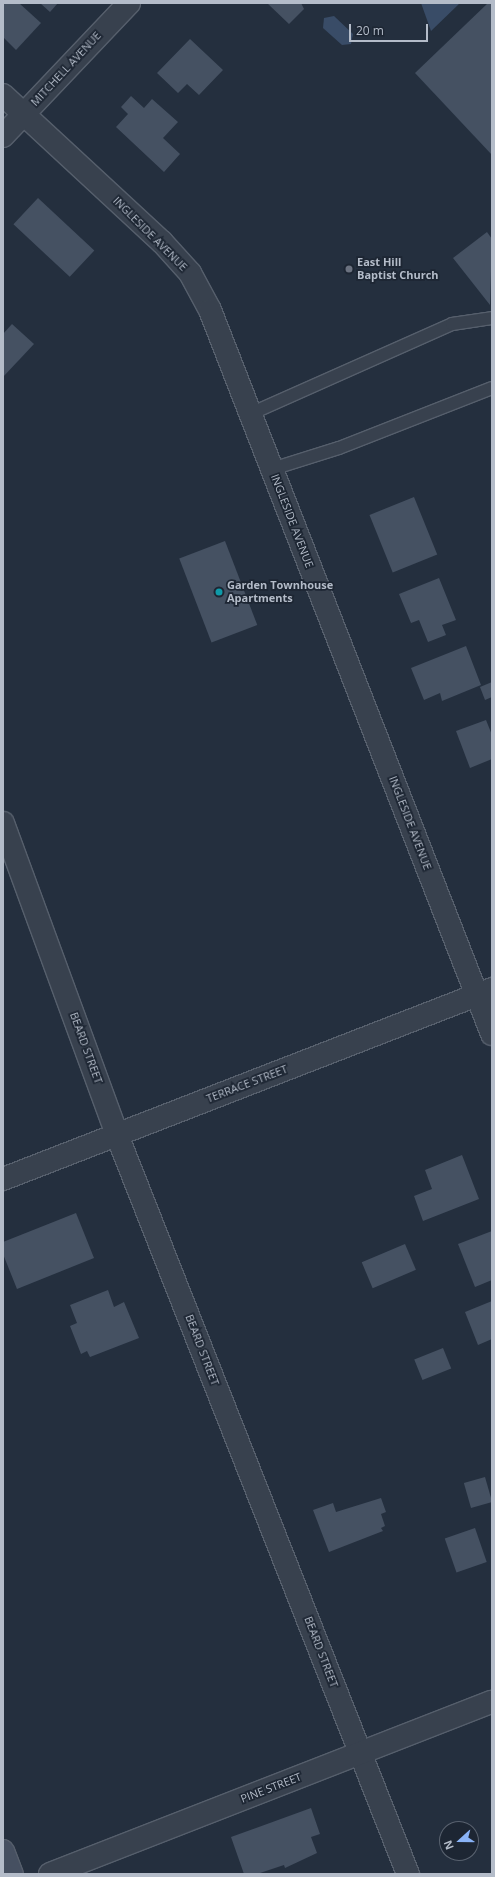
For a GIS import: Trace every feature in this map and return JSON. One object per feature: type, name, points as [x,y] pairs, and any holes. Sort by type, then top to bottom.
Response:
[{"type":"street","name":"MITCHELL AVENUE","points":[[3,136],[128,3]]},
{"type":"street","name":"INGLESIDE AVENUE","points":[[3,95],[162,242],[190,273],[210,310],[272,469],[484,992],[492,1034]]},
{"type":"street","name":"BEARD STREET","points":[[3,823],[118,1135],[408,1874]]},
{"type":"street","name":"TERRACE STREET","points":[[3,1179],[484,992]]},
{"type":"street","name":"PINE STREET","points":[[50,1874],[492,1702]]},
{"type":"street","points":[[3,1851],[12,1874]]},
{"type":"lane","points":[[250,414],[452,324],[492,318]]},
{"type":"lane","points":[[272,469],[492,388]]},
{"type":"water","points":[[421,3],[460,3],[431,31]]},
{"type":"water","points":[[334,16],[353,34],[351,44],[342,45],[323,28],[324,18]]},
{"type":"building","points":[[3,3],[19,3],[41,23],[16,50],[3,37]]},
{"type":"building","points":[[40,3],[58,3],[50,12]]},
{"type":"building","points":[[267,3],[301,3],[304,9],[289,24]]},
{"type":"building","points":[[488,3],[492,3],[492,155],[415,73]]},
{"type":"building","points":[[190,39],[223,70],[199,95],[187,84],[178,93],[157,73]]},
{"type":"building","points":[[131,96],[144,108],[152,99],[178,122],[163,138],[180,154],[164,172],[116,127],[128,114],[121,107]]},
{"type":"building","points":[[38,198],[94,251],[70,277],[13,224]]},
{"type":"building","points":[[487,232],[492,239],[490,305],[453,258]]},
{"type":"building","points":[[12,324],[34,344],[3,377],[3,334]]},
{"type":"building","points":[[414,497],[437,554],[393,572],[369,515]]},
{"type":"building","name":"Garden Townhouse Apartments","points":[[225,541],[257,625],[212,643],[179,559]]},
{"type":"building","points":[[439,578],[456,620],[442,625],[446,635],[428,642],[419,620],[411,623],[399,594]]},
{"type":"building","points":[[466,646],[481,685],[442,701],[440,693],[424,700],[411,668]]},
{"type":"building","points":[[492,682],[492,697],[485,700],[480,687]]},
{"type":"building","points":[[486,720],[492,735],[492,759],[470,768],[456,731]]},
{"type":"building","points":[[462,1155],[479,1199],[423,1221],[414,1196],[432,1189],[425,1170]]},
{"type":"building","points":[[76,1213],[94,1258],[17,1289],[3,1254],[3,1242]]},
{"type":"building","points":[[492,1231],[492,1280],[475,1287],[458,1244]]},
{"type":"building","points":[[405,1244],[416,1270],[373,1288],[362,1262]]},
{"type":"building","points":[[108,1290],[114,1307],[124,1302],[139,1338],[90,1357],[87,1351],[81,1354],[70,1326],[77,1323],[70,1305]]},
{"type":"building","points":[[492,1301],[492,1339],[478,1345],[465,1312]]},
{"type":"building","points":[[443,1348],[451,1368],[422,1380],[414,1360]]},
{"type":"building","points":[[485,1477],[492,1502],[471,1508],[464,1483]]},
{"type":"building","points":[[381,1498],[386,1512],[381,1514],[385,1526],[381,1528],[383,1531],[329,1552],[313,1510],[333,1503],[336,1512]]},
{"type":"building","points":[[475,1528],[487,1562],[456,1572],[445,1538]]},
{"type":"building","points":[[311,1808],[320,1834],[311,1837],[317,1853],[285,1868],[284,1865],[257,1874],[244,1874],[231,1837]]},
{"type":"place","name":"East Hill Baptist Church","points":[[349,269]]},
{"type":"place","name":"Garden Townhouse Apartments","points":[[219,592]]}]
